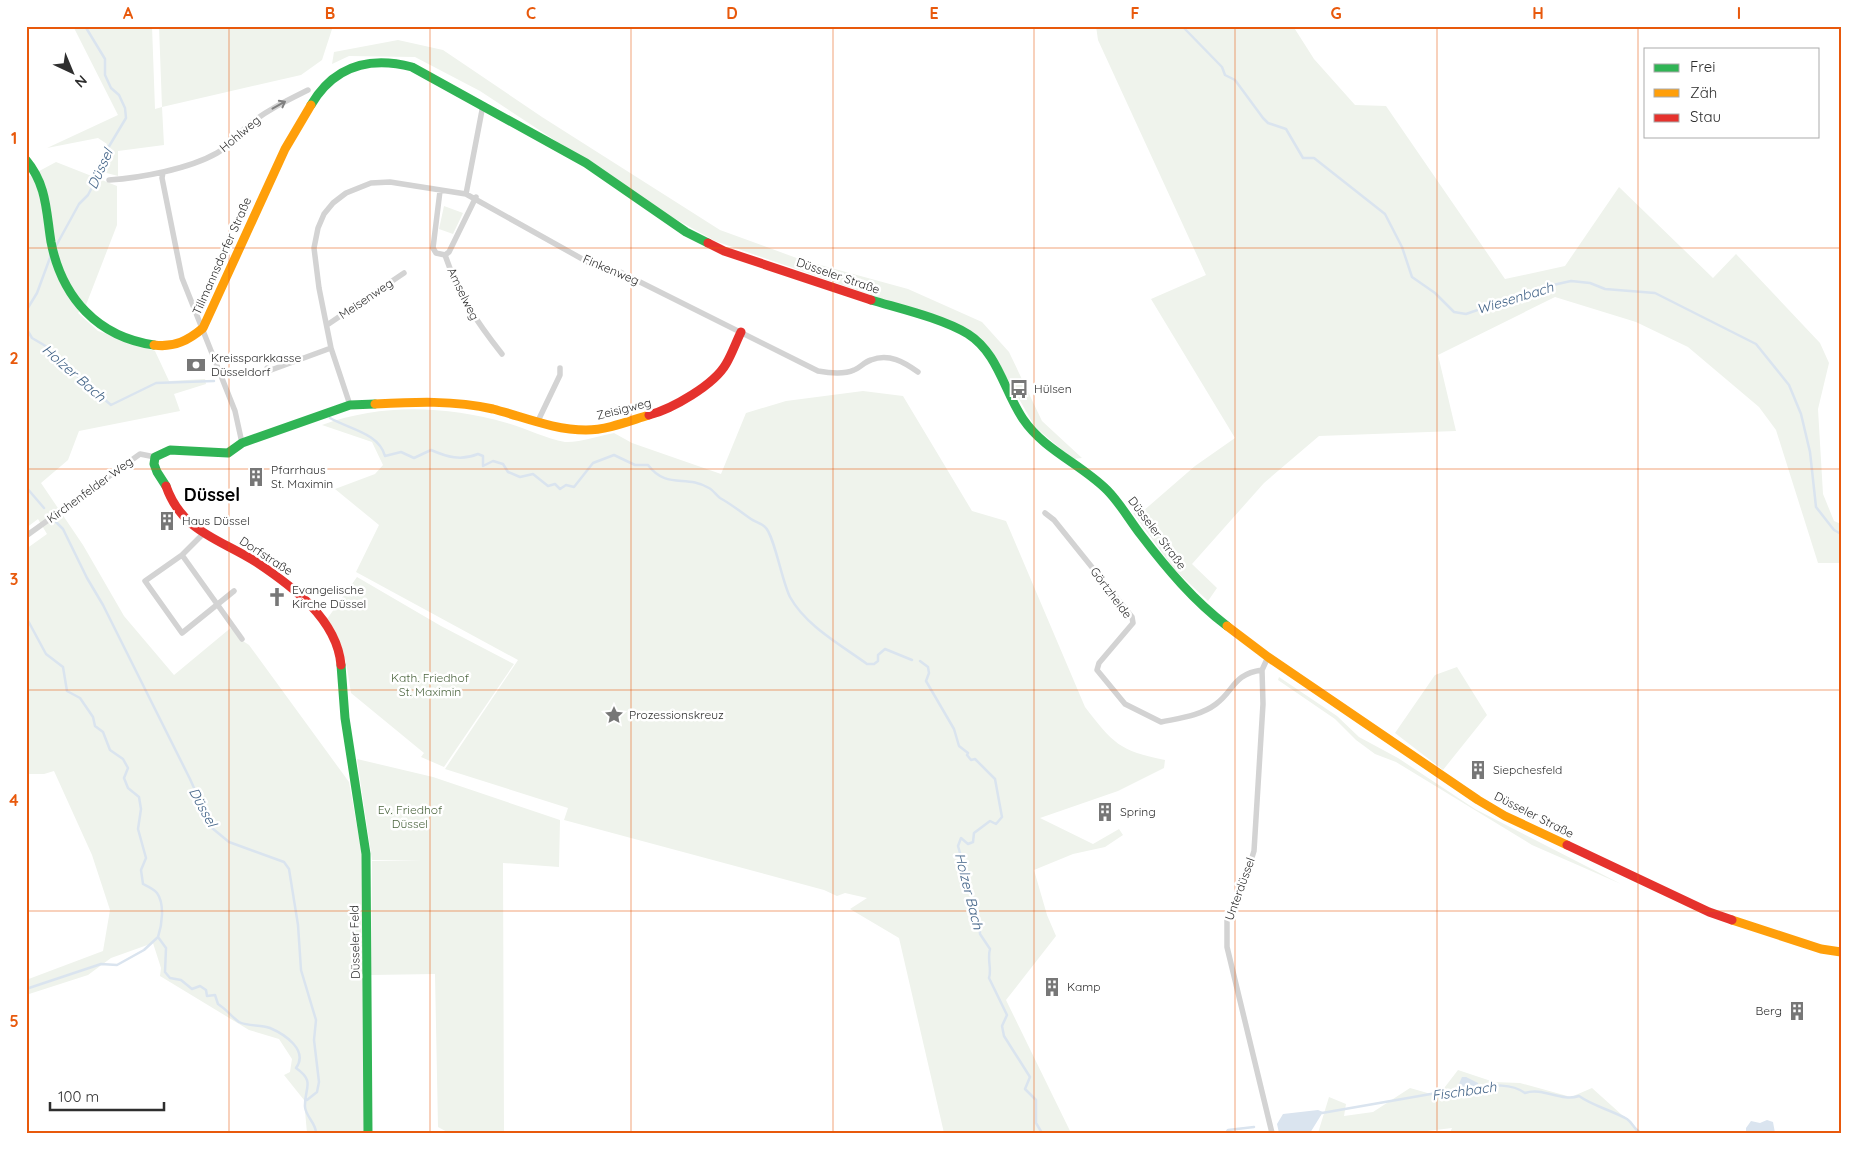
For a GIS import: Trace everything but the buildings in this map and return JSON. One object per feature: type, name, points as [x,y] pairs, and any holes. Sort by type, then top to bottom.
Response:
[{"type":"main road","name":"Tillmannsdorfer Straße","points":[[26,160],[39,176],[47,197],[51,242],[57,264],[82,309],[104,328],[151,346],[166,347],[190,340],[203,328],[285,149],[316,96],[332,78],[350,68],[363,64],[396,63],[412,68],[483,105]]},
{"type":"main road","name":"Düsseler Straße","points":[[483,105],[586,163],[620,188],[724,252],[951,326],[968,334],[991,356],[1022,419],[1041,440],[1106,490],[1186,591],[1207,610],[1268,657],[1478,800],[1505,816],[1709,912],[1814,947],[1841,952]]},
{"type":"main road","name":"Zeisigweg","points":[[350,405],[426,400],[491,409],[560,428],[587,430],[607,427],[660,412],[706,385],[726,365],[741,332]]},
{"type":"main road","points":[[155,457],[162,452],[170,450],[228,453],[242,443],[350,405]]},
{"type":"main road","name":"Dorfstraße","points":[[155,457],[154,464],[157,472],[166,485],[170,497],[187,521],[203,534],[275,575],[315,609],[326,624],[340,655],[350,752]]},
{"type":"main road","name":"Düsseler Feld","points":[[350,752],[366,854],[368,1133]]},
{"type":"street","name":"Hohlweg","points":[[109,180],[131,179],[163,172],[217,153],[252,122],[277,105],[308,90]]},
{"type":"street","points":[[466,194],[483,105]]},
{"type":"street","points":[[163,172],[162,178],[182,278],[234,411],[242,443]]},
{"type":"street","name":"Finkenweg","points":[[350,405],[332,348],[316,271],[314,248],[318,228],[328,209],[346,193],[371,183],[392,182],[476,197],[593,265],[610,272],[620,272],[818,371],[833,373],[853,371],[870,360],[887,357],[903,362],[918,372]]},
{"type":"street","name":"Amselweg","points":[[440,191],[434,248],[436,253],[445,255],[452,274],[475,320],[502,354]]},
{"type":"street","points":[[445,255],[449,252],[476,197]]},
{"type":"street","name":"Meisenweg","points":[[327,325],[404,273]]},
{"type":"street","points":[[267,368],[272,370],[332,348]]},
{"type":"street","points":[[537,422],[560,375],[560,368]]},
{"type":"street","name":"Kirchenfelder Weg","points":[[26,536],[140,454],[155,457]]},
{"type":"street","name":"Görtzheide","points":[[1045,513],[1054,520],[1132,617],[1133,624],[1099,663],[1097,670],[1125,704],[1161,722],[1194,715],[1217,703],[1240,678],[1262,670]]},
{"type":"street","points":[[203,534],[182,555],[145,581],[182,633],[234,591]]},
{"type":"street","points":[[182,555],[242,639]]},
{"type":"street","points":[[1262,670],[1268,657]]},
{"type":"street","name":"Unterdüssel","points":[[1262,670],[1263,704],[1254,851],[1245,880],[1227,919],[1227,947],[1272,1133]]},
{"type":"green space","points":[[73,26],[152,26],[155,109],[162,107],[164,145],[118,151],[118,176],[95,170],[107,144],[98,138],[47,148],[118,115]]},
{"type":"green space","points":[[159,26],[333,26],[322,60],[301,75],[162,107]]},
{"type":"green space","points":[[1096,26],[1293,26],[1314,59],[1355,105],[1386,106],[1505,279],[1565,266],[1619,187],[1713,278],[1736,254],[1820,343],[1829,363],[1818,409],[1823,494],[1834,521],[1841,524],[1841,563],[1818,563],[1776,430],[1759,407],[1688,347],[1636,322],[1555,297],[1438,355],[1456,431],[1319,436],[1264,483],[1192,564],[1217,588],[1208,601],[1174,569],[1133,513],[1142,512],[1195,466],[1235,438],[1151,299],[1206,275],[1098,40]]},
{"type":"green space","points":[[398,40],[443,50],[542,117],[720,230],[802,260],[908,289],[982,322],[1009,352],[1042,421],[1082,458],[1073,459],[1035,427],[990,348],[976,335],[958,325],[715,241],[670,216],[480,91],[415,57],[349,56],[332,64],[334,52]]},
{"type":"green space","points":[[56,162],[117,186],[117,225],[86,305],[78,313],[98,331],[155,351],[169,381],[205,379],[206,384],[174,394],[180,411],[79,431],[68,460],[41,483],[83,545],[124,616],[174,675],[233,626],[243,641],[249,645],[349,782],[364,866],[366,1133],[307,1133],[304,1100],[284,1075],[290,1072],[292,1059],[279,1039],[249,1030],[160,976],[161,968],[153,943],[111,958],[88,975],[26,995],[26,980],[103,951],[110,910],[92,855],[54,771],[44,774],[26,774],[26,549],[47,534],[38,519],[26,528],[26,173],[30,176]]},
{"type":"green space","points":[[444,206],[463,213],[453,234],[439,229]]},
{"type":"green space","points":[[863,391],[903,396],[972,511],[1006,521],[1085,707],[1103,729],[1118,744],[1127,749],[1165,760],[1164,768],[1118,791],[1040,818],[1093,844],[1119,829],[1123,835],[1105,847],[1073,854],[1034,870],[1047,915],[1056,936],[1006,1000],[1071,1133],[944,1133],[899,938],[850,909],[867,898],[845,893],[837,896],[824,890],[564,820],[568,808],[445,769],[518,660],[356,572],[379,525],[335,489],[375,474],[383,465],[372,442],[322,425],[368,413],[391,410],[438,410],[484,417],[565,442],[614,433],[632,443],[721,474],[746,413],[786,401]]},
{"type":"green space","name":"Kath. Friedhof St. Maximin","points":[[357,577],[441,626],[514,664],[444,767],[421,757],[424,753],[351,693],[341,645],[327,619]]},
{"type":"green space","points":[[1457,667],[1487,715],[1443,770],[1395,733],[1435,675]]},
{"type":"green space","points":[[1279,677],[1337,716],[1359,737],[1398,758],[1475,809],[1621,884],[1532,845],[1396,762],[1375,754],[1356,740],[1335,719],[1278,680]]},
{"type":"green space","name":"Ev. Friedhof Düssel","points":[[357,759],[433,777],[560,820],[559,867],[503,863],[504,1133],[449,1133],[438,1127],[435,974],[371,975],[372,861],[423,861],[372,860]]},
{"type":"green space","points":[[1458,1070],[1494,1082],[1520,1083],[1571,1097],[1592,1088],[1642,1133],[1450,1133],[1452,1128],[1411,1133],[1318,1133],[1329,1097],[1346,1104],[1344,1116],[1373,1112],[1410,1088],[1438,1096]]},
{"type":"water","points":[[1462,1077],[1478,1083],[1479,1087],[1459,1096],[1455,1093]]},
{"type":"water","points":[[1318,1110],[1323,1112],[1310,1133],[1279,1133],[1277,1124],[1283,1114]]},
{"type":"water","points":[[1767,1120],[1773,1122],[1775,1133],[1746,1133],[1746,1128],[1751,1121],[1760,1123]]},
{"type":"waterway","name":"Düssel","points":[[56,246],[79,204],[88,195],[101,170],[105,153],[126,118],[125,108],[119,95],[111,88],[105,75],[105,59],[85,26]]},
{"type":"waterway","name":"Wiesenbach","points":[[1182,26],[1222,67],[1225,75],[1235,80],[1268,123],[1286,129],[1303,158],[1314,158],[1385,214],[1402,247],[1412,277],[1435,293],[1454,312],[1466,314],[1544,287],[1571,281],[1590,283],[1605,289],[1655,293],[1756,344],[1789,385],[1801,414],[1810,452],[1816,507],[1834,530],[1841,534]]},
{"type":"waterway","name":"Düssel","points":[[26,311],[37,293],[51,255]]},
{"type":"waterway","name":"Holzer Bach","points":[[26,328],[32,338],[49,348],[53,355],[111,405],[156,383],[214,381]]},
{"type":"waterway","name":"Holzer Bach","points":[[330,418],[370,437],[382,448],[385,456],[401,452],[414,458],[431,450],[443,455],[460,458],[478,454],[483,456],[483,466],[493,461],[503,464],[508,472],[520,477],[533,474],[548,486],[555,484],[560,489],[566,485],[574,487],[593,463],[614,455],[635,465],[648,465],[655,473],[670,480],[701,484],[765,527],[772,539],[790,597],[805,617],[815,626],[867,664],[874,664],[878,661],[878,655],[885,649],[912,660]]},
{"type":"waterway","name":"Düssel","points":[[26,487],[44,508]]},
{"type":"waterway","name":"Düssel","points":[[56,522],[63,529],[87,578],[103,605],[190,779],[212,828],[229,842],[284,862],[289,869],[298,925],[301,970],[316,1020],[314,1040],[319,1082],[317,1092],[307,1100]]},
{"type":"waterway","name":"Düssel","points":[[26,617],[46,654],[63,667],[67,691],[80,698],[93,717],[95,726],[103,732],[110,750],[123,759],[128,768],[124,778],[128,788],[139,797],[141,809],[138,829],[146,858],[141,870],[143,884],[156,892],[161,903],[162,921],[158,937],[166,948],[165,972],[170,978],[181,980],[192,989],[200,986],[206,990],[207,996],[215,995],[218,1004],[239,1022],[270,1028],[282,1034],[293,1044],[299,1055],[296,1068],[306,1077],[308,1086],[305,1107],[316,1129],[316,1133]]},
{"type":"waterway","name":"Holzer Bach","points":[[920,661],[928,667],[929,673],[926,681],[954,729],[959,746],[968,753],[967,755],[971,760],[975,759],[995,779],[1002,817],[996,824],[990,821],[974,833],[973,842],[968,844],[961,838],[958,846],[979,919],[980,934],[990,949],[989,978],[1007,1015],[1002,1026],[1004,1036],[1030,1077],[1025,1089],[1036,1100],[1036,1123],[1042,1133]]},
{"type":"waterway","points":[[26,989],[101,964],[117,965],[144,950],[158,937]]},
{"type":"waterway","name":"Fischbach","points":[[1476,1088],[1508,1086],[1525,1093],[1538,1092],[1566,1097],[1579,1096],[1590,1103],[1627,1119],[1641,1133]]},
{"type":"waterway","name":"Fischbach","points":[[1322,1113],[1448,1091],[1456,1093]]},
{"type":"waterway","name":"Fischbach","points":[[1226,1133],[1228,1130],[1254,1127]]},
{"type":"traffic: fast","points":[[311,105],[330,81],[354,67],[381,63],[412,67],[586,163],[686,232],[708,243]]},
{"type":"traffic: fast","points":[[26,160],[33,169],[42,189],[56,262],[64,281],[74,297],[86,312],[100,324],[134,341],[154,345]]},
{"type":"traffic: fast","points":[[871,300],[946,323],[968,334],[978,342],[994,362],[1016,408],[1032,430],[1041,440],[1086,472],[1107,490],[1171,572],[1203,606],[1227,626]]},
{"type":"traffic: fast","points":[[166,486],[154,464],[155,457],[170,450],[228,453],[242,443],[350,405],[375,404]]},
{"type":"traffic: fast","points":[[341,665],[345,718],[366,854],[368,1133]]},
{"type":"traffic: slow","points":[[154,345],[161,346],[181,342],[203,328],[285,149],[311,105]]},
{"type":"traffic: slow","points":[[375,404],[419,402],[464,404],[493,409],[562,428],[586,430],[610,427],[649,415]]},
{"type":"traffic: slow","points":[[1227,626],[1268,657],[1478,800],[1505,816],[1567,845]]},
{"type":"traffic: slow","points":[[1732,920],[1821,949],[1841,952]]},
{"type":"traffic: jam","points":[[708,243],[724,251],[871,300]]},
{"type":"traffic: jam","points":[[649,415],[680,402],[712,380],[726,364],[741,332]]},
{"type":"traffic: jam","points":[[166,486],[173,502],[192,524],[203,533],[270,571],[310,605],[331,633],[338,648],[341,665]]},
{"type":"traffic: jam","points":[[1567,845],[1709,912],[1732,920]]},
{"type":"place","name":"Kreissparkkasse Düsseldorf","points":[[196,365]]},
{"type":"place","name":"Hülsen","points":[[1019,389]]},
{"type":"place","name":"Pfarrhaus St. Maximin","points":[[256,477]]},
{"type":"place","name":"Haus Düssel","points":[[167,521]]},
{"type":"place","name":"Evangelische Kirche Düssel","points":[[277,597]]},
{"type":"place","name":"Prozessionskreuz","points":[[614,715]]},
{"type":"place","name":"Siepchesfeld","points":[[1478,770]]},
{"type":"place","name":"Spring","points":[[1105,812]]},
{"type":"place","name":"Kamp","points":[[1052,987]]},
{"type":"place","name":"Berg","points":[[1797,1011]]},
{"type":"district","name":"Düssel","points":[[212,495]]}]
